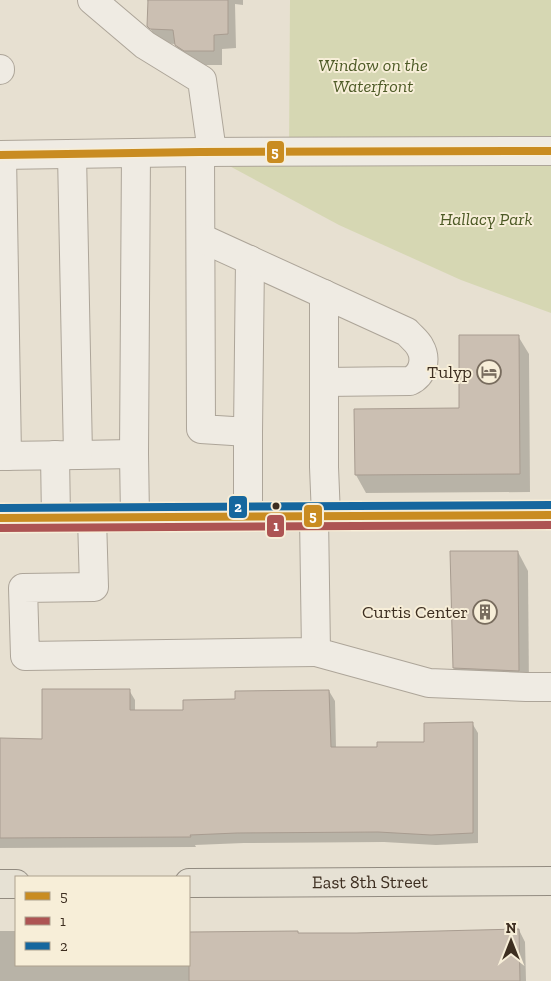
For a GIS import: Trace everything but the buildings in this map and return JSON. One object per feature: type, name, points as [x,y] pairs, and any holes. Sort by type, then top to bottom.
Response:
[{"type":"main road","points":[[0,518],[551,515]]},
{"type":"main road","name":"East 8th Street","points":[[190,883],[551,881]]},
{"type":"main road","points":[[0,884],[15,884]]},
{"type":"street","points":[[92,0],[145,45],[202,80],[206,152],[201,238],[201,429],[248,432]]},
{"type":"street","points":[[134,454],[3,456],[1,155],[551,150]]},
{"type":"street","points":[[135,517],[136,153]]},
{"type":"street","points":[[56,518],[66,455],[72,154]]},
{"type":"street","points":[[201,238],[407,332],[421,348],[422,369],[417,378],[410,381],[324,382]]},
{"type":"street","points":[[248,516],[250,260]]},
{"type":"street","points":[[316,652],[324,382],[324,294]]},
{"type":"street","points":[[92,518],[94,587],[24,588],[25,656],[316,652],[430,683],[526,687],[551,686]]},
{"type":"green space","name":"Window on the Waterfront","points":[[290,0],[551,0],[551,151],[289,152]]},
{"type":"green space","name":"Hallacy Park","points":[[551,154],[551,313],[461,280],[339,225],[209,155]]},
{"type":"transit line","name":"5","points":[[0,155],[200,152],[551,151]]},
{"type":"transit line","name":"2","points":[[0,508],[551,505]]},
{"type":"transit line","name":"5","points":[[0,518],[551,515]]},
{"type":"transit line","name":"1","points":[[0,528],[551,525]]},
{"type":"place","name":"Tulyp","points":[[489,372]]},
{"type":"place","name":"Curtis Center","points":[[485,612]]}]
